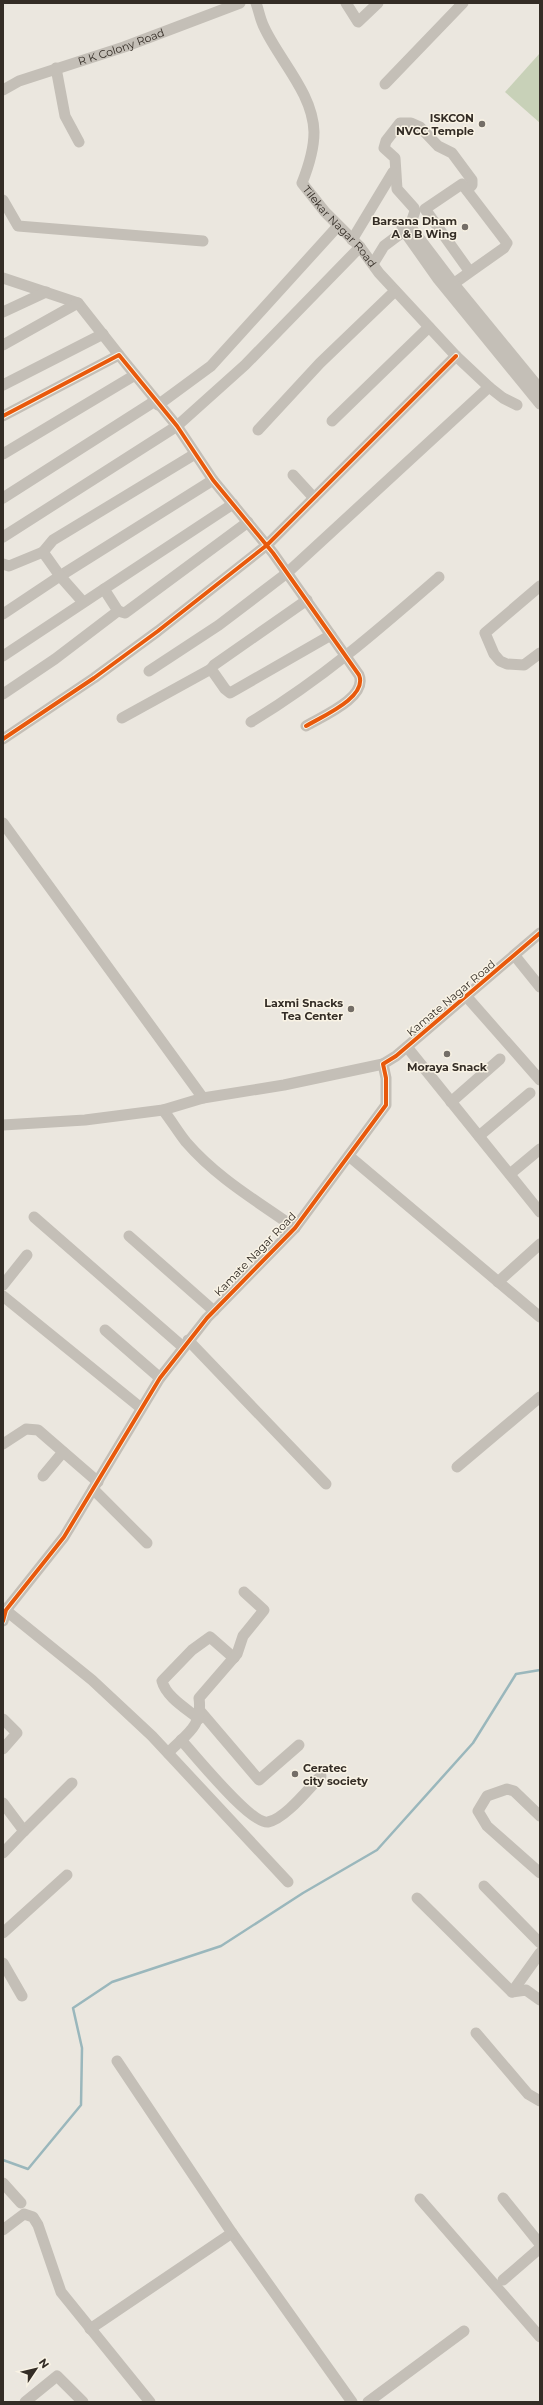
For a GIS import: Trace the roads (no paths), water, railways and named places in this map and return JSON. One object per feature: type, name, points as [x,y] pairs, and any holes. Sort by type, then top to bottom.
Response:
[{"type":"street","name":"R K Colony Road","points":[[3,90],[19,81],[124,47],[240,3]]},
{"type":"street","name":"Tilekar Nagar Road","points":[[256,3],[263,26],[302,94],[312,117],[314,133],[308,168],[302,183],[310,196],[356,243],[395,291],[456,356],[503,398],[517,404]]},
{"type":"street","points":[[346,3],[358,22],[378,3]]},
{"type":"street","points":[[385,84],[463,3]]},
{"type":"street","points":[[56,68],[66,116],[79,142]]},
{"type":"street","points":[[373,264],[384,246],[407,228],[416,211],[397,189],[395,158],[384,148],[386,141],[400,123],[404,122],[420,127],[438,146],[452,153],[472,180],[472,185],[467,190]]},
{"type":"street","points":[[3,537],[177,426],[245,365],[356,243],[393,172]]},
{"type":"street","points":[[450,286],[470,272],[504,248],[507,242],[462,184],[425,209],[470,272]]},
{"type":"street","points":[[3,200],[18,226],[202,242]]},
{"type":"street","points":[[3,498],[156,403],[211,366],[338,226]]},
{"type":"street","points":[[407,228],[540,404]]},
{"type":"street","points":[[4,279],[78,303],[156,403],[177,426],[213,480],[267,545],[332,635],[361,681],[359,690],[350,699],[306,726]]},
{"type":"street","points":[[450,286],[540,389]]},
{"type":"street","points":[[258,430],[320,363],[395,291]]},
{"type":"street","points":[[3,312],[46,292]]},
{"type":"street","points":[[3,345],[78,303]]},
{"type":"street","points":[[332,421],[429,327]]},
{"type":"street","points":[[3,385],[103,334]]},
{"type":"street","points":[[3,416],[119,355]]},
{"type":"street","points":[[3,739],[100,674],[267,545],[456,356]]},
{"type":"street","points":[[3,454],[135,376]]},
{"type":"street","points":[[149,671],[219,625],[287,572],[490,387]]},
{"type":"street","points":[[3,561],[9,566],[42,552],[53,540],[195,454]]},
{"type":"street","points":[[292,475],[314,498]]},
{"type":"street","points":[[3,614],[60,576],[213,480]]},
{"type":"street","points":[[3,656],[233,504]]},
{"type":"street","points":[[104,589],[118,611],[125,613],[248,522]]},
{"type":"street","points":[[42,552],[60,576],[83,602]]},
{"type":"street","points":[[251,722],[295,696],[346,658],[439,577]]},
{"type":"street","points":[[540,586],[486,633],[494,654],[507,664],[524,665],[540,653]]},
{"type":"street","points":[[122,718],[211,669],[307,600]]},
{"type":"street","points":[[3,694],[55,659],[118,611]]},
{"type":"street","points":[[211,669],[217,679],[230,694],[332,635]]},
{"type":"street","points":[[3,823],[203,1098]]},
{"type":"street","name":"Kamate Nagar Road","points":[[4,1613],[64,1536],[96,1486],[160,1378],[186,1344],[214,1312],[295,1228],[386,1105],[386,1078],[383,1064],[407,1047],[540,933]]},
{"type":"street","points":[[515,956],[540,987]]},
{"type":"street","points":[[466,996],[540,1080]]},
{"type":"street","points":[[407,1047],[540,1212]]},
{"type":"street","points":[[451,1102],[500,1059]]},
{"type":"street","points":[[3,1125],[85,1120],[163,1110],[203,1098],[284,1085],[383,1064]]},
{"type":"street","points":[[479,1136],[530,1093]]},
{"type":"street","points":[[163,1110],[186,1142],[209,1164],[255,1202],[295,1228]]},
{"type":"street","points":[[510,1174],[540,1149]]},
{"type":"street","points":[[349,1156],[540,1317]]},
{"type":"street","points":[[34,1217],[186,1344],[326,1484]]},
{"type":"street","points":[[129,1236],[214,1312]]},
{"type":"street","points":[[498,1282],[540,1244]]},
{"type":"street","points":[[3,1285],[27,1255]]},
{"type":"street","points":[[3,1296],[141,1408]]},
{"type":"street","points":[[105,1330],[160,1378]]},
{"type":"street","points":[[457,1467],[540,1397]]},
{"type":"street","points":[[3,1444],[26,1428],[34,1428],[63,1452],[147,1543]]},
{"type":"street","points":[[43,1476],[63,1452]]},
{"type":"street","points":[[168,1753],[198,1724],[200,1715],[199,1698],[234,1658],[243,1636],[264,1610],[244,1592]]},
{"type":"street","points":[[4,1613],[92,1680],[168,1753],[288,1882]]},
{"type":"street","points":[[234,1658],[210,1637],[192,1650],[162,1681],[164,1688],[173,1697],[200,1715],[259,1780],[299,1745]]},
{"type":"street","points":[[3,1719],[17,1733],[3,1749]]},
{"type":"street","points":[[181,1740],[241,1806],[260,1822],[269,1822],[283,1814],[321,1776]]},
{"type":"street","points":[[3,1853],[72,1783]]},
{"type":"street","points":[[540,1816],[514,1791],[507,1788],[487,1796],[478,1811],[487,1826],[540,1873]]},
{"type":"street","points":[[3,1803],[24,1831]]},
{"type":"street","points":[[3,1933],[67,1874]]},
{"type":"street","points":[[484,1886],[540,1943]]},
{"type":"street","points":[[417,1898],[512,1992]]},
{"type":"street","points":[[512,1992],[540,1953]]},
{"type":"street","points":[[3,1963],[22,1996]]},
{"type":"street","points":[[512,1992],[526,1990],[540,2000]]},
{"type":"street","points":[[476,2033],[528,2094],[540,2101]]},
{"type":"street","points":[[117,2061],[232,2234],[352,2402]]},
{"type":"street","points":[[3,2184],[21,2203]]},
{"type":"street","points":[[503,2198],[540,2244]]},
{"type":"street","points":[[420,2199],[540,2337]]},
{"type":"street","points":[[3,2230],[24,2214],[33,2217],[38,2225],[61,2292],[150,2402]]},
{"type":"street","points":[[90,2329],[232,2234]]},
{"type":"street","points":[[503,2280],[540,2248]]},
{"type":"street","points":[[368,2402],[464,2331]]},
{"type":"street","points":[[25,2402],[58,2376],[83,2402]]},
{"type":"waterway","points":[[3,2160],[28,2169],[81,2105],[82,2048],[73,2008],[112,1982],[221,1946],[303,1893],[377,1850],[473,1743],[516,1674],[540,1670]]},
{"type":"place","name":"ISKCON NVCC Temple","points":[[482,124]]},
{"type":"place","name":"Barsana Dham A & B Wing","points":[[465,227]]},
{"type":"place","name":"Laxmi Snacks Tea Center","points":[[351,1009]]},
{"type":"place","name":"Moraya Snack","points":[[447,1054]]},
{"type":"place","name":"Ceratec city society","points":[[295,1774]]}]
